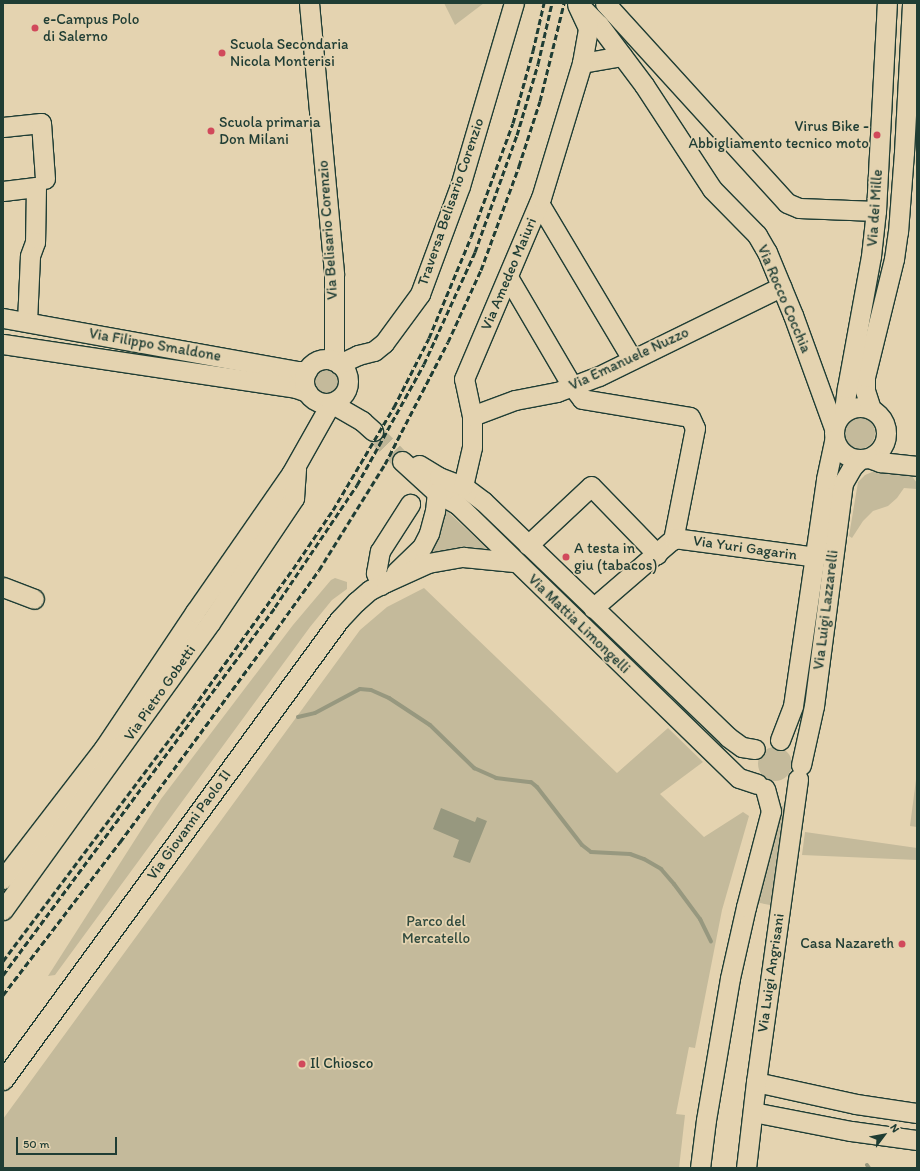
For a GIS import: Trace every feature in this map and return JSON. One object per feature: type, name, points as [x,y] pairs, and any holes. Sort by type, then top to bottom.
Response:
[{"type":"street","name":"Via Belisario Corenzio","points":[[309,3],[334,275],[336,362]]},
{"type":"street","name":"Traversa Belisario Corenzio","points":[[336,362],[374,351],[384,343],[420,294],[460,186],[514,3]]},
{"type":"street","points":[[605,3],[658,64],[787,203],[805,208],[876,212]]},
{"type":"street","name":"Via dei Mille","points":[[844,411],[872,256],[876,212],[887,3]]},
{"type":"street","name":"Via dei Mille","points":[[871,409],[865,390],[865,377],[894,259],[898,232],[912,3]]},
{"type":"street","name":"Via Rocco Cocchia","points":[[577,4],[599,25],[644,85],[712,189],[757,235],[767,252],[808,356],[834,434]]},
{"type":"street","name":"Via Amedeo Maiuri","points":[[463,486],[472,447],[472,416],[464,379],[540,203],[582,63],[588,28],[577,4]]},
{"type":"street","points":[[582,63],[622,56]]},
{"type":"street","points":[[644,85],[643,76],[650,68],[658,64]]},
{"type":"street","points":[[3,127],[41,123],[45,179]]},
{"type":"street","points":[[3,191],[36,187],[35,242],[30,256],[27,322]]},
{"type":"street","points":[[540,203],[632,360]]},
{"type":"street","points":[[508,277],[572,386],[582,399],[690,417],[695,428],[673,539],[593,608]]},
{"type":"street","name":"Via Emanuele Nuzzo","points":[[472,416],[514,400],[557,392],[572,386],[632,360],[781,287]]},
{"type":"street","name":"Via Filippo Smaldone","points":[[3,318],[299,371],[307,371]]},
{"type":"street","name":"Via Filippo Smaldone","points":[[3,344],[296,388],[307,392]]},
{"type":"street","points":[[328,360],[336,362],[345,370],[348,378],[348,386],[358,404],[376,427],[362,421],[331,403],[318,401],[307,392],[305,386],[307,371],[316,362],[328,360]]},
{"type":"street","points":[[331,403],[342,396],[348,386]]},
{"type":"street","name":"Via Pietro Gobetti","points":[[3,910],[86,783],[134,704],[206,612],[296,466],[331,403]]},
{"type":"street","points":[[864,458],[880,450],[886,437],[886,429],[883,420],[878,414],[871,409],[857,406],[844,411],[836,422],[834,434],[844,454],[852,458],[864,458],[880,462],[917,465]]},
{"type":"street","name":"Via Luigi Lazzarelli","points":[[780,740],[793,706],[816,557],[826,478],[834,434]]},
{"type":"street","points":[[886,437],[901,455],[917,465]]},
{"type":"street","name":"Via Mattia Limongelli","points":[[755,749],[742,747],[728,737],[483,501],[463,486],[423,469],[404,457],[437,492],[456,504],[514,562],[739,778],[761,787]]},
{"type":"street","name":"Via Luigi Lazzarelli","points":[[800,772],[814,706],[843,483],[852,466],[864,458]]},
{"type":"street","points":[[528,544],[591,486],[657,554]]},
{"type":"street","name":"Via Giovanni Paolo II","points":[[383,583],[422,547],[429,534],[435,511],[437,492]]},
{"type":"street","points":[[383,583],[376,573],[380,551],[410,504]]},
{"type":"street","name":"Via Yuri Gagarin","points":[[673,539],[816,557]]},
{"type":"street","name":"Via Giovanni Paolo II","points":[[3,1080],[339,620],[356,602],[370,590],[428,563],[449,558],[475,557],[514,562]]},
{"type":"street","points":[[3,587],[34,600]]},
{"type":"street","points":[[700,1168],[707,1112],[730,978],[746,906],[771,811],[761,787],[749,770],[749,762],[755,749],[766,741],[780,740],[793,747],[800,758],[800,772],[788,788],[779,791],[761,787]]},
{"type":"street","name":"Via Luigi Angrisani","points":[[746,1168],[756,1082],[800,772]]},
{"type":"street","name":"Via Pietro Gobetti","points":[[3,879],[86,783]]},
{"type":"street","points":[[756,1082],[856,1104],[917,1113]]},
{"type":"street","points":[[753,1112],[851,1131],[917,1140]]},
{"type":"street","points":[[917,1125],[917,1135]]},
{"type":"green space","points":[[444,3],[484,3],[455,25]]},
{"type":"green space","points":[[325,367],[335,371],[339,381],[335,391],[325,395],[315,391],[311,381],[315,371]]},
{"type":"green space","points":[[856,417],[862,417],[871,421],[875,433],[871,445],[862,449],[856,449],[847,445],[843,436],[843,430],[847,421]]},
{"type":"green space","points":[[877,470],[911,475],[917,483],[917,489],[904,488],[897,498],[888,506],[873,511],[863,521],[852,538],[849,536],[858,482],[865,475]]},
{"type":"green space","points":[[447,511],[494,555],[420,557],[441,515]]},
{"type":"green space","points":[[335,578],[347,582],[347,589],[332,600],[310,627],[55,975],[48,976],[161,799],[293,625],[331,580]]},
{"type":"green space","name":"Parco del Mercatello","points":[[424,588],[617,773],[668,728],[703,762],[660,794],[704,837],[743,812],[749,816],[722,910],[695,1048],[689,1047],[688,1052],[676,1114],[685,1115],[679,1168],[3,1168],[3,1119],[360,630],[387,607]]},
{"type":"green space","points":[[772,747],[778,747],[787,752],[791,758],[791,770],[787,776],[778,781],[772,781],[763,776],[758,767],[758,761],[763,752]]},
{"type":"green space","points":[[917,772],[917,827],[910,826]]},
{"type":"green space","points":[[784,805],[789,811],[770,905],[755,902],[777,809]]},
{"type":"green space","points":[[805,832],[917,848],[917,860],[802,855]]},
{"type":"shaded area","points":[[441,808],[475,822],[477,817],[487,821],[470,863],[453,857],[459,840],[433,829]]},
{"type":"waterway","points":[[298,717],[315,713],[360,689],[371,690],[389,698],[430,725],[474,768],[496,778],[531,782],[537,787],[582,845],[591,852],[630,854],[644,859],[661,869],[700,919],[711,942]]},
{"type":"tunnel","points":[[373,431],[402,461]]},
{"type":"railway","points":[[3,961],[193,708],[293,569],[333,510],[394,407],[429,338],[471,237],[513,123],[533,51],[544,3]]},
{"type":"railway","points":[[3,975],[275,607],[357,485],[424,364],[475,252],[517,135],[538,64],[552,3]]},
{"type":"railway","points":[[3,995],[120,842],[271,637],[319,570],[385,464],[448,342],[481,270],[519,166],[540,101],[564,3]]},
{"type":"place","name":"e-Campus Polo di Salerno","points":[[35,28]]},
{"type":"place","name":"Scuola Secondaria Nicola Monterisi","points":[[222,53]]},
{"type":"place","name":"Scuola primaria Don Milani","points":[[211,131]]},
{"type":"place","name":"Virus Bike - Abbigliamento tecnico moto","points":[[877,135]]},
{"type":"place","name":"A testa in giu (tabacos)","points":[[566,557]]},
{"type":"place","name":"Casa Nazareth","points":[[902,944]]},
{"type":"place","name":"Il Chiosco","points":[[302,1064]]}]
